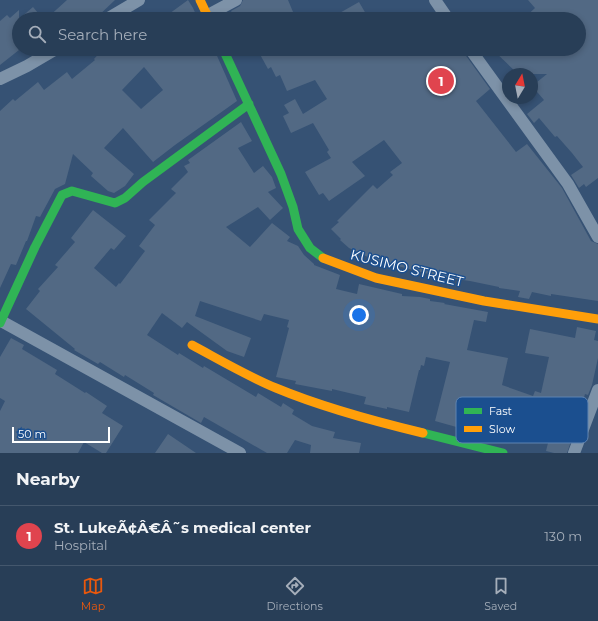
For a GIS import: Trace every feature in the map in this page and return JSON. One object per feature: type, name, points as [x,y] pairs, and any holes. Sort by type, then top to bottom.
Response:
[{"type":"street","points":[[119,12],[139,0]]},
{"type":"street","points":[[200,0],[206,12]]},
{"type":"street","points":[[217,12],[236,0]]},
{"type":"street","points":[[435,0],[443,12]]},
{"type":"street","points":[[0,79],[44,56]]},
{"type":"street","name":"KUSIMO STREET","points":[[226,56],[286,187],[293,207],[298,229],[310,248],[325,260],[376,278],[484,301],[598,319]]},
{"type":"street","points":[[475,56],[568,184],[598,237]]},
{"type":"street","points":[[240,453],[0,322],[35,247],[62,196],[72,191],[115,203],[125,198],[143,182],[249,104]]},
{"type":"street","points":[[192,345],[253,378],[278,389],[361,418],[456,441]]},
{"type":"street","points":[[588,416],[598,390]]},
{"type":"street","points":[[462,443],[503,453]]},
{"type":"street","points":[[574,453],[578,443]]},
{"type":"building","points":[[67,0],[115,0],[102,12],[54,12]]},
{"type":"building","points":[[188,0],[195,12],[172,12]]},
{"type":"building","points":[[243,0],[288,0],[293,12],[232,12],[240,6]]},
{"type":"building","points":[[528,0],[598,0],[598,178],[586,187],[584,184],[579,188],[571,175],[583,167],[572,153],[557,136],[555,137],[539,118],[534,123],[527,114],[544,100],[538,93],[538,81],[547,74],[538,74],[538,68],[512,68],[499,56],[586,56],[586,12],[531,12],[535,8]]},
{"type":"building","points":[[359,2],[365,12],[341,12]]},
{"type":"building","points":[[33,7],[37,12],[27,12]]},
{"type":"building","points":[[7,15],[10,18],[12,16],[12,56],[0,65],[0,21]]},
{"type":"building","points":[[97,56],[217,56],[237,101],[153,162],[123,128],[104,148],[134,174],[125,186],[114,193],[108,191],[91,176],[93,173],[73,154],[65,184],[55,189],[40,217],[36,216],[16,265],[11,264],[0,288],[0,111],[13,99],[15,101],[38,82],[44,90],[67,72],[72,79],[95,60],[94,59]],"holes":[[[144,67],[163,90],[141,109],[122,90]]]},
{"type":"building","points":[[261,56],[466,56],[490,89],[476,101],[516,152],[527,144],[562,188],[591,241],[598,244],[598,301],[551,294],[551,296],[532,292],[529,299],[518,297],[520,291],[436,276],[390,265],[376,261],[349,248],[331,229],[373,185],[377,189],[393,175],[390,172],[402,163],[384,140],[352,162],[365,176],[329,201],[323,193],[319,195],[305,172],[331,158],[327,152],[329,150],[313,123],[291,133],[283,116],[289,113],[284,105],[295,99],[303,114],[327,99],[315,80],[287,91],[280,75],[276,77],[271,67],[268,69]]},
{"type":"building","points":[[241,122],[252,141],[238,148],[254,173],[263,166],[272,177],[276,188],[268,192],[283,208],[270,220],[258,207],[226,227],[250,247],[272,223],[290,237],[287,241],[298,246],[304,255],[314,265],[340,275],[336,289],[357,294],[359,284],[402,294],[402,296],[420,297],[430,299],[430,301],[488,312],[486,322],[474,320],[467,350],[508,358],[502,385],[533,396],[535,391],[541,393],[549,357],[525,353],[530,329],[575,338],[577,327],[596,331],[594,340],[598,341],[598,358],[592,385],[588,395],[585,394],[584,397],[456,397],[456,427],[435,421],[450,362],[426,357],[424,366],[421,365],[419,370],[409,412],[387,407],[387,409],[364,404],[366,397],[332,389],[332,391],[295,384],[296,381],[276,377],[289,328],[287,327],[289,320],[264,314],[261,321],[200,301],[195,316],[251,338],[244,357],[227,351],[187,322],[182,328],[162,313],[147,335],[178,355],[179,353],[203,368],[204,366],[256,397],[258,393],[281,407],[283,403],[294,410],[292,414],[312,426],[335,432],[333,438],[361,443],[359,453],[310,453],[311,445],[295,440],[287,453],[267,453],[204,417],[201,423],[153,395],[154,393],[125,375],[124,377],[100,362],[98,364],[74,350],[75,349],[26,309],[40,291],[38,289],[58,267],[55,265],[75,242],[71,238],[93,210],[126,236],[114,250],[111,248],[94,268],[116,287],[119,283],[120,284],[145,251],[139,246],[155,225],[149,220],[176,193],[171,189],[188,172],[184,166],[190,163],[188,160]]},
{"type":"building","points":[[11,338],[24,345],[22,349],[57,370],[55,374],[107,406],[102,413],[123,426],[106,453],[102,453],[84,442],[78,453],[0,453],[0,411],[5,401],[0,398],[0,357]]},
{"type":"building","points":[[168,434],[196,453],[155,453]]},
{"type":"building","points":[[548,443],[570,443],[567,453],[554,453],[546,451]]},
{"type":"traffic: fast","points":[[226,56],[281,174],[293,207],[298,229],[310,248],[323,258]]},
{"type":"traffic: fast","points":[[0,323],[35,247],[62,195],[72,191],[115,203],[125,198],[143,182],[249,104]]},
{"type":"traffic: fast","points":[[423,433],[456,441]]},
{"type":"traffic: fast","points":[[463,443],[503,453]]},
{"type":"traffic: slow","points":[[200,0],[206,12]]},
{"type":"traffic: slow","points":[[323,258],[376,278],[484,301],[598,319]]},
{"type":"traffic: slow","points":[[192,345],[234,368],[276,388],[312,402],[349,414],[423,433]]},
{"type":"place","name":"St. LukeÃ¢Â€Â˜s medical center","points":[[441,81]]}]
